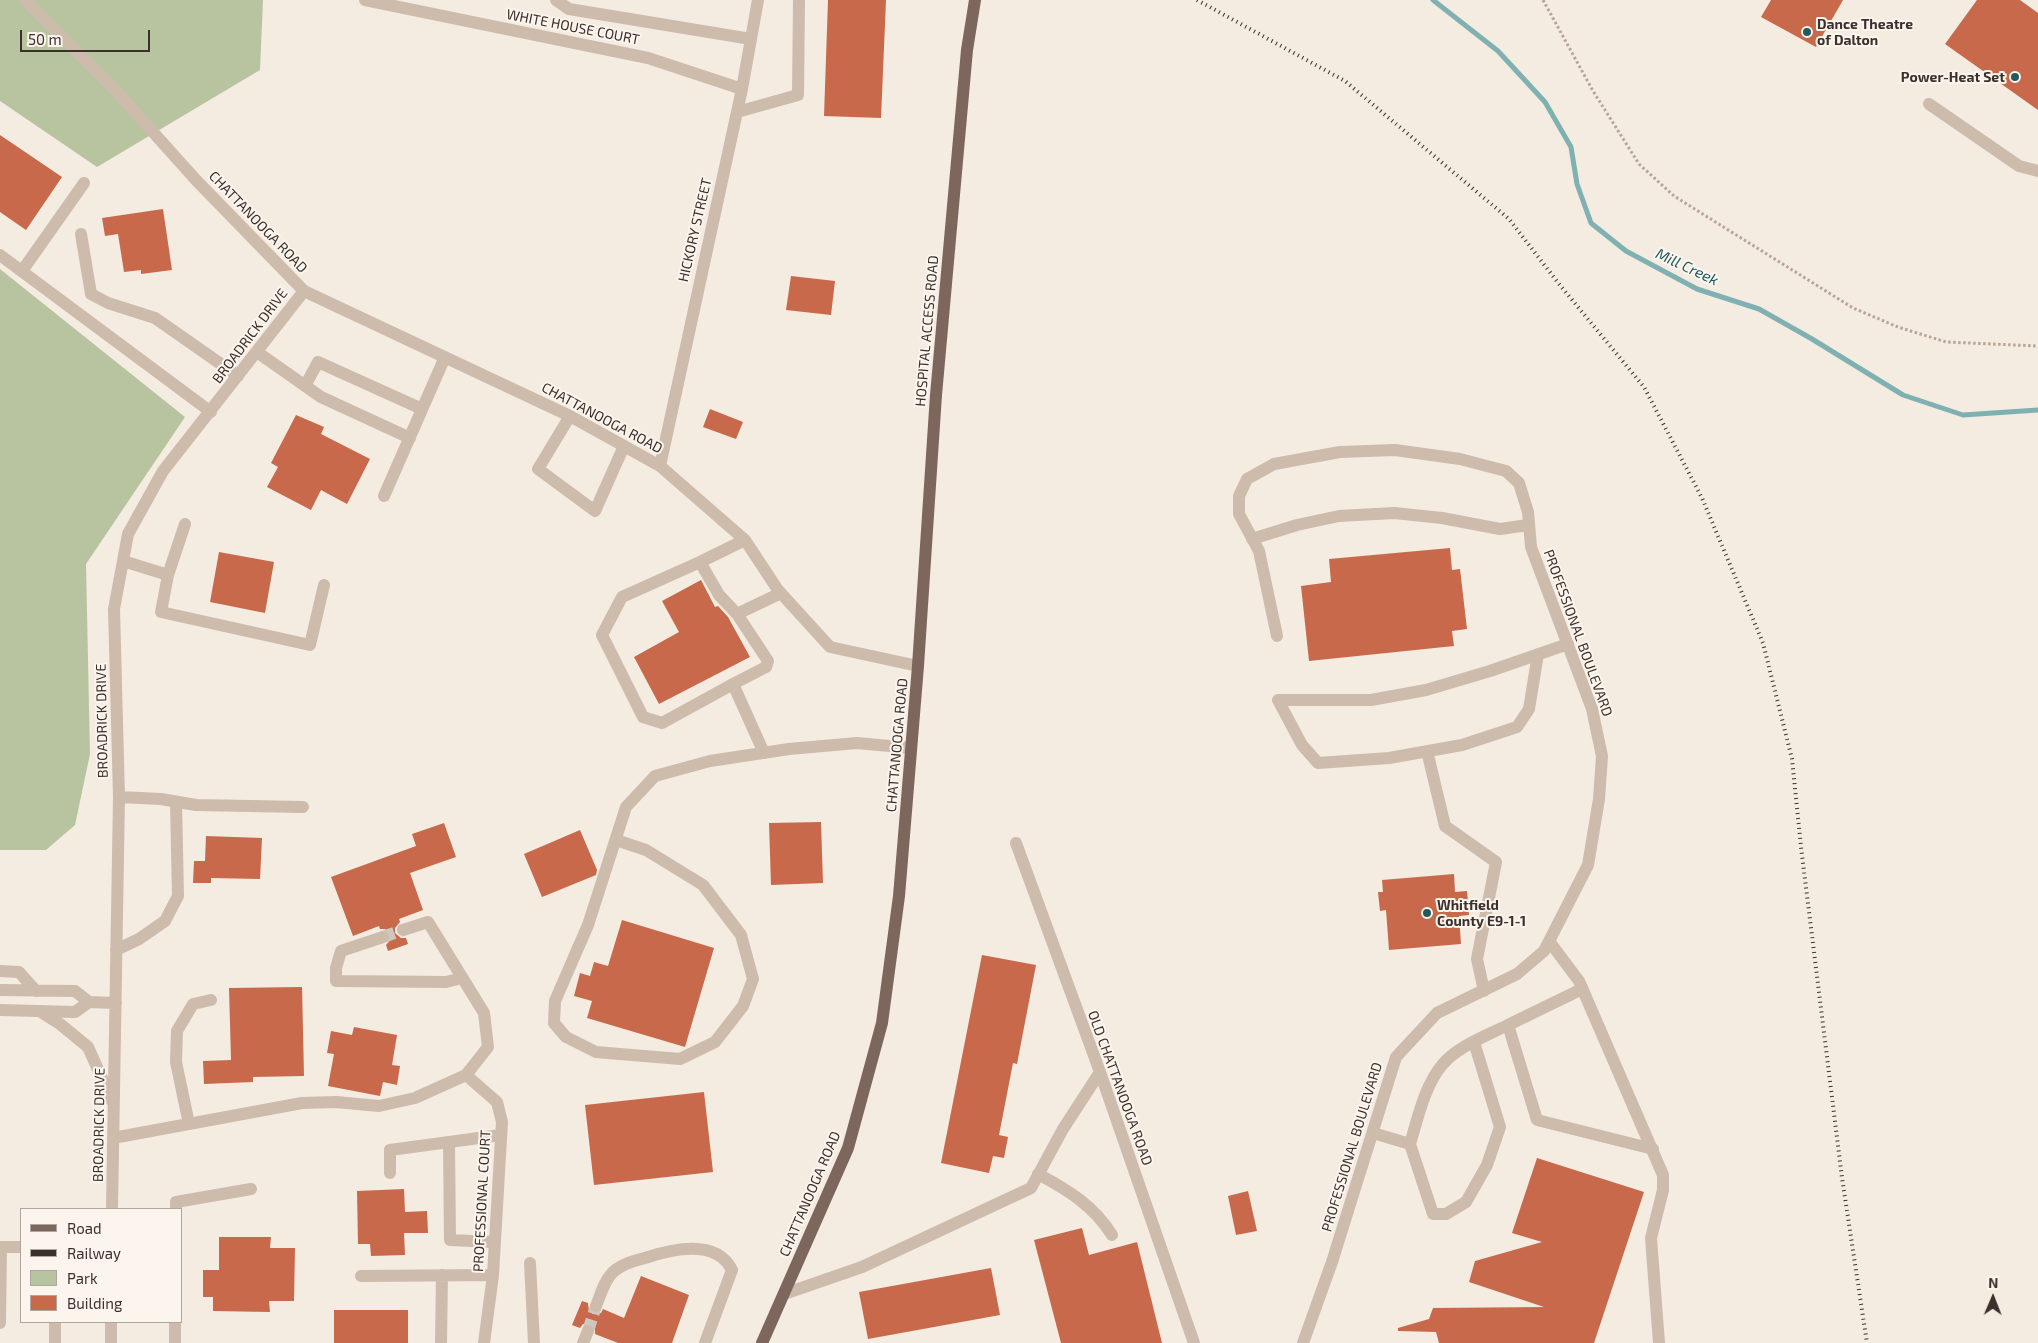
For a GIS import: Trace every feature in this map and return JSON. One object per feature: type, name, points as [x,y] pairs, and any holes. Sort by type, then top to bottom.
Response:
[{"type":"main road","name":"HOSPITAL ACCESS ROAD","points":[[918,666],[936,395],[967,50],[975,0]]},
{"type":"main road","name":"CHATTANOOGA ROAD","points":[[762,1343],[848,1148],[882,1023],[898,896],[918,666]]},
{"type":"street","name":"CHATTANOOGA ROAD","points":[[26,0],[104,78],[196,180],[304,291],[570,416],[660,466],[745,540],[781,593],[830,647],[918,666]]},
{"type":"street","name":"WHITE HOUSE COURT","points":[[365,0],[648,58],[742,89]]},
{"type":"street","points":[[556,0],[569,9],[751,39]]},
{"type":"street","name":"HICKORY STREET","points":[[660,466],[742,89],[758,0]]},
{"type":"street","points":[[737,112],[798,96],[799,0]]},
{"type":"street","points":[[1929,104],[2019,166],[2038,172]]},
{"type":"street","points":[[22,271],[84,182]]},
{"type":"street","points":[[81,234],[91,294],[108,303],[155,318],[238,376]]},
{"type":"street","points":[[0,254],[211,412]]},
{"type":"street","name":"BROADRICK DRIVE","points":[[112,1208],[119,797],[114,610],[128,534],[163,471],[304,291]]},
{"type":"street","points":[[257,352],[321,397],[410,438]]},
{"type":"street","points":[[384,496],[444,357]]},
{"type":"street","points":[[305,386],[318,362],[422,409]]},
{"type":"street","points":[[570,416],[538,469],[595,511],[624,446]]},
{"type":"street","name":"PROFESSIONAL BOULEVARD","points":[[1277,636],[1259,551],[1239,514],[1239,496],[1247,479],[1274,464],[1340,452],[1395,450],[1460,459],[1506,471],[1519,483],[1528,512],[1531,547],[1592,709],[1602,756],[1599,799],[1588,865],[1544,951],[1517,974],[1436,1013],[1396,1057],[1373,1133],[1303,1343]]},
{"type":"street","points":[[1252,539],[1297,525],[1340,516],[1394,513],[1442,518],[1500,529],[1528,525]]},
{"type":"street","points":[[185,524],[168,575],[161,612],[310,645],[324,585]]},
{"type":"street","points":[[700,562],[720,595],[736,614],[768,661],[766,667],[662,723],[643,717],[602,635],[622,597],[745,540]]},
{"type":"street","points":[[123,561],[168,575]]},
{"type":"street","points":[[736,614],[781,593]]},
{"type":"street","points":[[1538,654],[1529,709],[1518,727],[1462,745],[1389,758],[1318,763],[1302,745],[1278,700],[1371,700],[1426,690],[1568,644]]},
{"type":"street","points":[[733,684],[764,753]]},
{"type":"street","points":[[616,840],[646,850],[704,885],[741,935],[752,978],[744,1006],[715,1042],[680,1059],[596,1052],[566,1037],[554,1023],[555,1001],[588,925],[626,808],[655,776],[710,761],[857,743],[911,748]]},
{"type":"street","points":[[1427,751],[1444,826],[1496,862],[1477,959],[1484,991]]},
{"type":"street","points":[[119,797],[161,799],[196,806],[303,807]]},
{"type":"street","points":[[116,950],[139,939],[165,921],[178,896],[176,802]]},
{"type":"street","name":"OLD CHATTANOOGA ROAD","points":[[1016,843],[1100,1072],[1194,1343]]},
{"type":"street","points":[[114,1138],[302,1103],[336,1102],[379,1106],[415,1098],[466,1075],[488,1047],[484,1012],[428,922],[403,930]]},
{"type":"street","points":[[383,938],[341,951],[336,968],[336,980],[446,982],[462,978]]},
{"type":"street","points":[[1549,941],[1582,989],[1664,1175],[1663,1190],[1651,1238],[1659,1343]]},
{"type":"street","points":[[0,970],[19,972],[36,990]]},
{"type":"street","points":[[1474,1042],[1500,1127],[1487,1165],[1466,1202],[1446,1214],[1433,1214],[1410,1144],[1427,1091],[1442,1065],[1474,1042],[1582,989]]},
{"type":"street","points":[[0,990],[75,991],[89,1002],[116,1003]]},
{"type":"street","points":[[189,1124],[176,1062],[177,1030],[193,1004],[211,1000]]},
{"type":"street","points":[[0,1010],[75,1012],[89,1002]]},
{"type":"street","points":[[39,1011],[60,1024],[88,1048],[114,1106]]},
{"type":"street","points":[[1508,1025],[1537,1120],[1653,1149]]},
{"type":"street","points":[[784,1294],[862,1266],[1031,1188],[1063,1129],[1100,1072]]},
{"type":"street","name":"PROFESSIONAL COURT","points":[[466,1075],[496,1102],[502,1122],[493,1275],[484,1343]]},
{"type":"street","points":[[1373,1133],[1410,1144]]},
{"type":"street","points":[[390,1173],[390,1150],[501,1135]]},
{"type":"street","points":[[449,1142],[450,1240],[495,1242]]},
{"type":"street","points":[[1038,1174],[1074,1194],[1101,1218],[1112,1235]]},
{"type":"street","points":[[176,1208],[176,1202],[251,1189]]},
{"type":"street","points":[[0,1323],[1,1247],[20,1247]]},
{"type":"street","points":[[596,1306],[606,1280],[614,1271],[625,1264],[674,1249],[705,1250],[728,1260],[732,1270],[705,1343]]},
{"type":"street","points":[[530,1263],[534,1343]]},
{"type":"street","points":[[441,1343],[442,1275]]},
{"type":"street","points":[[361,1276],[493,1275]]},
{"type":"street","points":[[55,1323],[55,1343]]},
{"type":"street","points":[[111,1323],[111,1343]]},
{"type":"street","points":[[175,1323],[175,1343]]},
{"type":"path","points":[[1543,0],[1598,99],[1638,164],[1674,196],[1853,308],[1898,327],[1946,342],[2038,346]]},
{"type":"green space","points":[[0,0],[263,0],[260,70],[97,167],[0,101]]},
{"type":"green space","points":[[0,269],[185,417],[86,564],[90,754],[75,825],[46,850],[0,850]]},
{"type":"building","points":[[828,0],[886,0],[881,118],[824,116]]},
{"type":"building","name":"Dance Theatre of Dalton","points":[[1771,0],[1843,0],[1816,47],[1761,17]]},
{"type":"building","name":"Power-Heat Set","points":[[1977,0],[2020,0],[2038,13],[2038,110],[1945,44]]},
{"type":"building","points":[[0,135],[62,177],[26,230],[0,212]]},
{"type":"building","points":[[163,209],[172,270],[141,274],[141,270],[124,272],[118,234],[105,236],[102,218]]},
{"type":"building","points":[[791,276],[835,281],[831,315],[786,310]]},
{"type":"building","points":[[710,409],[743,422],[736,439],[703,427]]},
{"type":"building","points":[[296,415],[324,427],[321,434],[370,459],[347,504],[321,490],[311,510],[267,487],[278,467],[271,463]]},
{"type":"building","points":[[1450,548],[1452,570],[1460,569],[1467,629],[1452,631],[1454,646],[1309,661],[1301,586],[1331,582],[1329,559]]},
{"type":"building","points":[[219,552],[274,562],[265,613],[210,602]]},
{"type":"building","points":[[701,580],[715,607],[718,606],[728,617],[750,657],[659,704],[634,657],[679,632],[662,601]]},
{"type":"building","points":[[821,822],[823,883],[771,885],[769,823]]},
{"type":"building","points":[[444,823],[456,857],[410,873],[423,910],[399,919],[400,922],[395,928],[395,933],[401,938],[406,938],[408,944],[388,951],[386,945],[391,939],[390,934],[385,929],[380,929],[379,926],[353,936],[331,877],[416,846],[412,834]]},
{"type":"building","points":[[580,830],[597,870],[596,875],[542,897],[524,854]]},
{"type":"building","points":[[206,836],[262,838],[260,879],[211,878],[211,883],[193,883],[194,861],[205,861]]},
{"type":"building","name":"Whitfield County E9-1-1","points":[[1454,874],[1455,892],[1467,891],[1469,915],[1459,916],[1461,944],[1389,950],[1386,910],[1380,911],[1378,892],[1383,892],[1382,880]]},
{"type":"building","points":[[622,920],[714,948],[685,1047],[587,1018],[592,1001],[574,996],[580,973],[590,976],[594,962],[608,966]]},
{"type":"building","points":[[982,955],[1036,965],[1017,1064],[1013,1063],[999,1135],[1008,1137],[1004,1158],[993,1156],[989,1173],[941,1163]]},
{"type":"building","points":[[302,987],[304,1076],[253,1077],[253,1082],[204,1084],[203,1061],[231,1060],[229,988]]},
{"type":"building","points":[[354,1027],[397,1035],[392,1065],[400,1066],[397,1085],[383,1082],[380,1096],[328,1086],[334,1054],[327,1053],[331,1031],[352,1035]]},
{"type":"building","points":[[704,1092],[713,1172],[594,1185],[585,1105]]},
{"type":"building","points":[[1537,1158],[1644,1192],[1594,1343],[1439,1343],[1436,1332],[1398,1331],[1398,1328],[1429,1319],[1433,1308],[1544,1307],[1469,1282],[1475,1261],[1542,1242],[1512,1233]]},
{"type":"building","points":[[404,1189],[405,1212],[427,1211],[428,1233],[404,1233],[405,1255],[371,1256],[370,1244],[358,1244],[357,1191]]},
{"type":"building","points":[[1248,1191],[1257,1231],[1236,1235],[1228,1196]]},
{"type":"building","points":[[1082,1228],[1089,1255],[1137,1242],[1162,1343],[1061,1343],[1034,1240]]},
{"type":"building","points":[[219,1237],[271,1237],[270,1248],[295,1248],[294,1301],[269,1301],[270,1312],[213,1311],[213,1297],[203,1297],[203,1270],[219,1270]]},
{"type":"building","points":[[991,1268],[1000,1315],[868,1339],[859,1292]]},
{"type":"building","points":[[641,1276],[689,1295],[672,1343],[618,1343],[595,1334],[595,1326],[591,1323],[583,1324],[580,1328],[572,1325],[582,1301],[588,1303],[589,1311],[593,1314],[601,1313],[603,1309],[624,1318]]},
{"type":"building","points":[[334,1310],[408,1310],[408,1343],[334,1343]]},
{"type":"waterway","name":"Mill Creek","points":[[1433,0],[1498,51],[1545,102],[1571,147],[1577,184],[1591,223],[1626,251],[1697,289],[1759,309],[1903,395],[1963,415],[2038,410]]},
{"type":"tunnel","points":[[383,937],[403,930]]},
{"type":"tunnel","points":[[588,1331],[596,1306]]},
{"type":"railway","points":[[1197,0],[1345,81],[1509,219],[1559,284],[1644,387],[1702,498],[1763,643],[1792,759],[1842,1178],[1867,1343]]},
{"type":"place","name":"Dance Theatre of Dalton","points":[[1807,32]]},
{"type":"place","name":"Power-Heat Set","points":[[2015,77]]},
{"type":"place","name":"Whitfield County E9-1-1","points":[[1427,913]]}]
